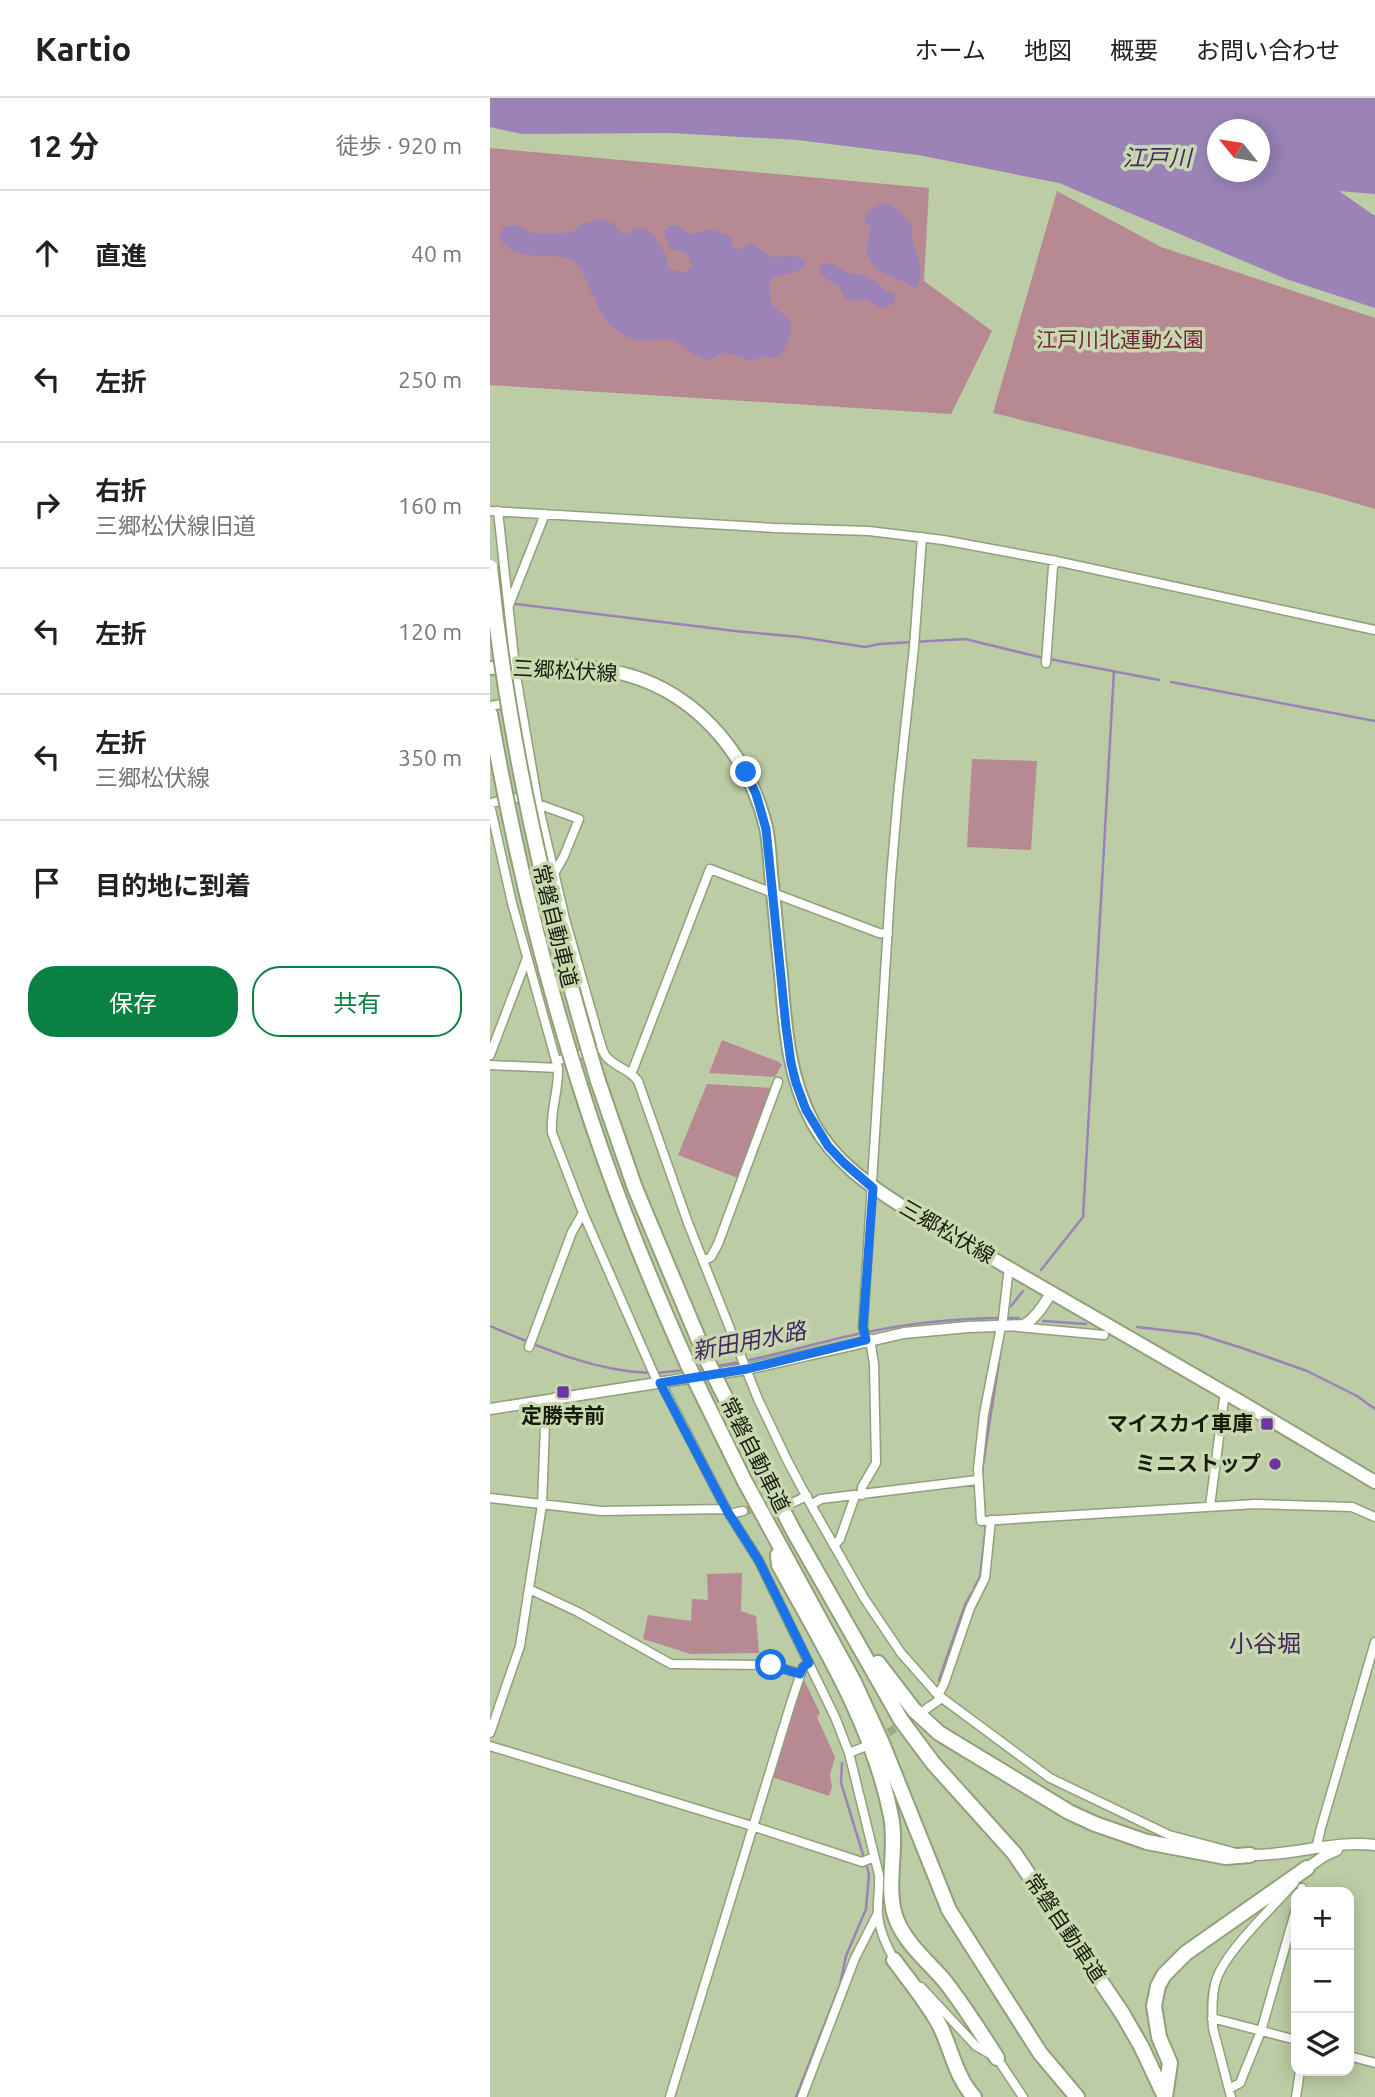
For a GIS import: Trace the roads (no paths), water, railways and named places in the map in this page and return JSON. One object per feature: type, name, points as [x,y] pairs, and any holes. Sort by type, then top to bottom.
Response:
[{"type":"highway","name":"常磐自動車道","points":[[490,567],[511,722],[531,830],[573,999],[635,1188],[708,1362],[793,1530],[901,1720],[933,1763],[999,1834],[1026,1870],[1122,2013],[1165,2097]]},
{"type":"highway","name":"常磐自動車道","points":[[490,714],[512,833],[555,1004],[618,1196],[658,1299],[744,1480],[859,1692],[949,1910],[1040,2053],[1077,2097]]},
{"type":"highway","points":[[775,1538],[779,1565],[845,1685],[872,1749],[891,1817],[894,1860],[891,1896],[898,1925],[968,2012],[997,2058]]},
{"type":"highway","points":[[835,1606],[904,1699],[954,1744],[1083,1819],[1147,1842],[1226,1857],[1250,1855]]},
{"type":"highway","points":[[1165,2097],[1170,2063],[1160,2038],[1154,2006],[1158,1986],[1164,1975],[1186,1953],[1307,1868]]},
{"type":"highway","points":[[894,1959],[941,2028],[961,2081],[974,2097]]},
{"type":"main road","name":"三郷松伏線","points":[[490,668],[583,667],[621,673],[658,686],[697,711],[729,744],[756,794],[766,829],[786,1027],[796,1083],[806,1110],[828,1146],[844,1163],[873,1188],[1375,1482]]},
{"type":"street","points":[[1375,630],[1056,561],[922,537],[869,531],[494,511],[509,603],[514,667],[538,804],[571,940],[602,1048],[606,1056],[632,1072],[638,1081],[703,1261],[758,1399],[809,1500],[864,1598],[901,1653],[940,1696],[1050,1778],[1169,1835],[1250,1855],[1280,1855],[1350,1844],[1375,1845]]},
{"type":"street","points":[[509,603],[545,514]]},
{"type":"street","points":[[835,1546],[876,1463],[874,1364],[863,1327],[898,795],[914,647],[922,537]]},
{"type":"street","points":[[1046,663],[1056,561]]},
{"type":"street","points":[[490,606],[509,603]]},
{"type":"street","points":[[490,706],[520,701]]},
{"type":"street","points":[[537,794],[490,804],[512,903],[557,1064],[559,1082],[551,1121],[552,1133],[583,1213],[651,1368],[735,1511],[835,1717],[849,1753],[879,1875],[880,1928],[894,1959],[976,2046],[997,2058],[1023,2097]]},
{"type":"street","points":[[538,804],[579,819],[555,872]]},
{"type":"street","points":[[632,1072],[709,869],[879,933],[888,934]]},
{"type":"street","points":[[490,1055],[527,957],[571,940]]},
{"type":"street","points":[[490,1065],[557,1064],[602,1048]]},
{"type":"street","points":[[703,1261],[711,1257],[718,1244],[778,1082]]},
{"type":"street","points":[[529,1347],[572,1232],[583,1213]]},
{"type":"street","points":[[1009,1267],[1002,1327],[984,1414],[977,1480],[981,1521],[1281,1504],[1352,1507],[1375,1517]]},
{"type":"street","points":[[1014,1327],[1031,1321],[1052,1292]]},
{"type":"street","points":[[490,1409],[939,1328],[1014,1327],[1104,1335]]},
{"type":"street","points":[[1210,1506],[1224,1392]]},
{"type":"street","points":[[490,1732],[520,1646],[542,1505],[544,1426],[553,1412],[556,1398]]},
{"type":"street","points":[[792,1503],[977,1480]]},
{"type":"street","points":[[490,1498],[610,1511],[735,1511]]},
{"type":"street","points":[[926,1709],[940,1696],[970,1608],[985,1578],[991,1520]]},
{"type":"street","points":[[530,1589],[578,1612],[671,1664],[771,1665],[800,1674]]},
{"type":"street","points":[[1316,1849],[1375,1642]]},
{"type":"street","points":[[670,2097],[800,1674],[803,1667],[809,1663]]},
{"type":"street","points":[[490,1746],[862,1862],[874,1857]]},
{"type":"street","points":[[849,1753],[864,1747]]},
{"type":"street","points":[[1230,2093],[1212,2018],[1217,1978],[1225,1963],[1307,1868],[1324,1856],[1350,1844]]},
{"type":"street","points":[[802,2097],[855,1958],[878,1913]]},
{"type":"street","points":[[1230,2093],[1240,2083],[1261,2031],[1291,1926]]},
{"type":"street","points":[[1212,2018],[1291,2039]]},
{"type":"street","points":[[1354,2057],[1375,2063]]},
{"type":"street","points":[[1296,2093],[1303,2097]]},
{"type":"water","name":"江戸川","points":[[490,98],[1375,98],[1375,194],[1339,191],[1375,216],[1375,308],[1286,279],[1059,183],[918,155],[798,140],[671,133],[522,134],[490,127]]},
{"type":"water","points":[[888,203],[912,225],[913,243],[921,273],[916,288],[878,270],[870,261],[866,250],[871,228],[865,222],[865,216],[875,206]]},
{"type":"water","points":[[599,219],[612,223],[622,234],[629,233],[634,228],[651,232],[665,253],[670,270],[687,272],[692,265],[687,255],[670,248],[664,232],[668,226],[676,225],[691,235],[710,229],[730,236],[737,250],[751,243],[772,257],[801,258],[806,264],[800,270],[779,275],[771,283],[772,306],[790,319],[788,339],[779,357],[763,356],[752,361],[724,352],[708,360],[671,340],[640,341],[630,338],[607,322],[580,268],[574,262],[560,257],[522,254],[506,246],[500,238],[502,230],[507,226],[515,225],[532,233],[567,233],[574,231],[581,224]]},
{"type":"water","points":[[823,263],[833,264],[848,273],[875,281],[885,291],[893,293],[894,303],[879,307],[864,299],[846,300],[839,287],[821,275],[820,268]]},
{"type":"waterway","points":[[500,602],[865,647],[965,639],[1039,657],[1159,680]]},
{"type":"waterway","points":[[1041,1270],[1083,1217],[1114,671]]},
{"type":"waterway","points":[[1171,682],[1375,721]]},
{"type":"waterway","points":[[1011,1306],[1023,1291]]},
{"type":"waterway","name":"新田用水路","points":[[716,1366],[895,1327],[977,1318],[1019,1318]]},
{"type":"waterway","name":"新田用水路","points":[[1043,1321],[1086,1324]]},
{"type":"waterway","name":"新田用水路","points":[[490,1326],[588,1363],[650,1373]]},
{"type":"waterway","name":"新田用水路","points":[[1137,1327],[1198,1334],[1245,1349],[1307,1371],[1357,1396],[1375,1409]]},
{"type":"waterway","points":[[985,1516],[982,1471],[1002,1342]]},
{"type":"waterway","name":"新田用水路","points":[[657,1373],[685,1370]]},
{"type":"waterway","points":[[974,1588],[980,1577],[986,1526]]},
{"type":"waterway","points":[[939,1680],[972,1592]]},
{"type":"waterway","points":[[842,1763],[841,1783],[864,1858]]},
{"type":"waterway","points":[[796,2097],[840,1985],[846,1956],[866,1909],[869,1874],[866,1864]]},
{"type":"tunnel","points":[[743,1511],[782,1505]]},
{"type":"tunnel","points":[[878,1739],[921,1713]]},
{"type":"place","name":"定勝寺前","points":[[563,1392]]},
{"type":"place","name":"マイスカイ車庫","points":[[1267,1424]]},
{"type":"place","name":"ミニストップ","points":[[1275,1464]]},
{"type":"district","name":"小谷堀","points":[[1265,1644]]},
{"type":"park label","name":"江戸川北運動公園","points":[[1120,340]]}]
